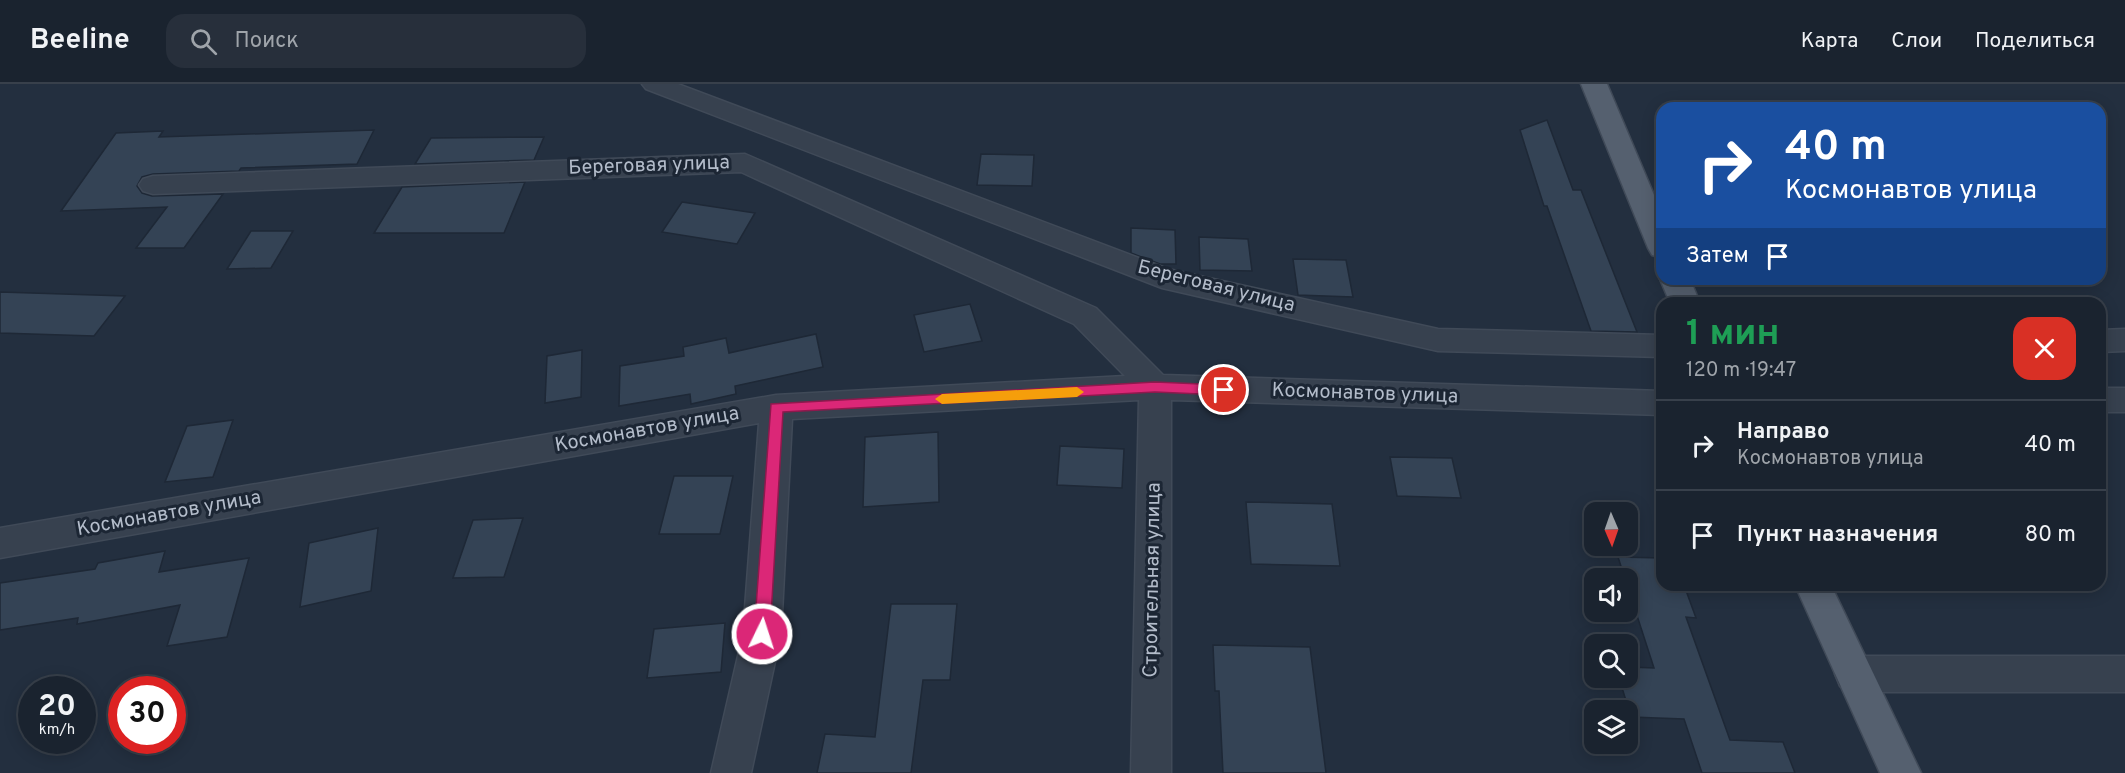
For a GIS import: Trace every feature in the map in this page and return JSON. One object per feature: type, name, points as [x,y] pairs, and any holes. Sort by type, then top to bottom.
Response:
[{"type":"main road","points":[[1594,84],[1656,234]]},
{"type":"main road","points":[[1816,591],[1901,773]]},
{"type":"street","name":"Береговая улица","points":[[655,84],[1162,278],[1438,340],[1656,346]]},
{"type":"street","name":"Береговая улица","points":[[153,185],[745,163],[1085,316],[1155,387]]},
{"type":"street","points":[[2106,341],[2125,340]]},
{"type":"street","name":"Космонавтов улица","points":[[0,543],[776,407],[1155,387],[1656,403]]},
{"type":"street","name":"Строительная улица","points":[[1152,773],[1155,387]]},
{"type":"street","points":[[2106,400],[2125,399]]},
{"type":"street","points":[[731,773],[762,634],[776,407]]},
{"type":"street","points":[[1854,674],[2125,674]]},
{"type":"building","points":[[1547,120],[1573,190],[1581,190],[1637,332],[1591,331],[1547,206],[1544,206],[1520,130]]},
{"type":"building","points":[[374,130],[357,164],[241,168],[239,171],[153,174],[142,177],[137,186],[142,193],[152,196],[223,194],[184,248],[136,248],[167,207],[61,211],[116,133],[163,131],[159,137]]},
{"type":"building","points":[[544,137],[534,160],[415,164],[431,138]]},
{"type":"building","points":[[981,154],[1034,155],[1032,186],[977,185]]},
{"type":"building","points":[[525,182],[504,233],[374,233],[402,187]]},
{"type":"building","points":[[682,202],[755,213],[737,244],[662,232]]},
{"type":"building","points":[[1131,228],[1175,230],[1176,264],[1160,264],[1131,253]]},
{"type":"building","points":[[251,231],[293,231],[271,268],[227,269]]},
{"type":"building","points":[[1199,237],[1248,239],[1252,271],[1200,270]]},
{"type":"building","points":[[1293,259],[1346,260],[1353,297],[1298,295]]},
{"type":"building","points":[[0,292],[125,296],[94,336],[0,333]]},
{"type":"building","points":[[970,304],[982,341],[924,352],[914,315]]},
{"type":"building","points":[[816,334],[823,367],[735,386],[736,394],[691,404],[690,394],[619,406],[620,366],[684,356],[683,347],[726,338],[729,353]]},
{"type":"building","points":[[582,350],[581,397],[545,403],[547,356]]},
{"type":"building","points":[[233,420],[213,477],[165,482],[187,426]]},
{"type":"building","points":[[938,432],[939,502],[863,507],[865,437]]},
{"type":"building","points":[[1060,446],[1124,449],[1122,488],[1057,485]]},
{"type":"building","points":[[1390,457],[1452,458],[1461,498],[1397,496]]},
{"type":"building","points":[[674,476],[733,476],[720,534],[659,534]]},
{"type":"building","points":[[1246,502],[1332,504],[1340,566],[1251,564]]},
{"type":"building","points":[[523,518],[504,577],[453,578],[473,520]]},
{"type":"building","points":[[378,528],[371,591],[300,607],[309,543]]},
{"type":"building","points":[[165,551],[159,572],[249,558],[227,637],[167,646],[180,605],[77,624],[78,618],[0,630],[0,583],[95,569],[98,563]]},
{"type":"building","points":[[1618,557],[1656,558],[1656,591],[1686,591],[1696,618],[1686,617],[1730,740],[1783,742],[1795,773],[1702,773],[1684,719],[1638,717],[1638,700],[1626,700],[1622,688],[1638,688],[1638,667],[1654,668],[1638,619],[1638,568],[1622,568]]},
{"type":"building","points":[[891,604],[957,604],[950,680],[923,680],[911,773],[817,773],[825,734],[875,737]]},
{"type":"building","points":[[725,623],[721,672],[647,678],[654,629]]},
{"type":"building","points":[[1213,645],[1310,647],[1326,773],[1223,773],[1219,691],[1215,691]]},
{"type":"slow traffic","points":[[942,399],[1077,392]]},
{"type":"route","points":[[762,634],[776,407],[1155,387],[1224,390]]}]
